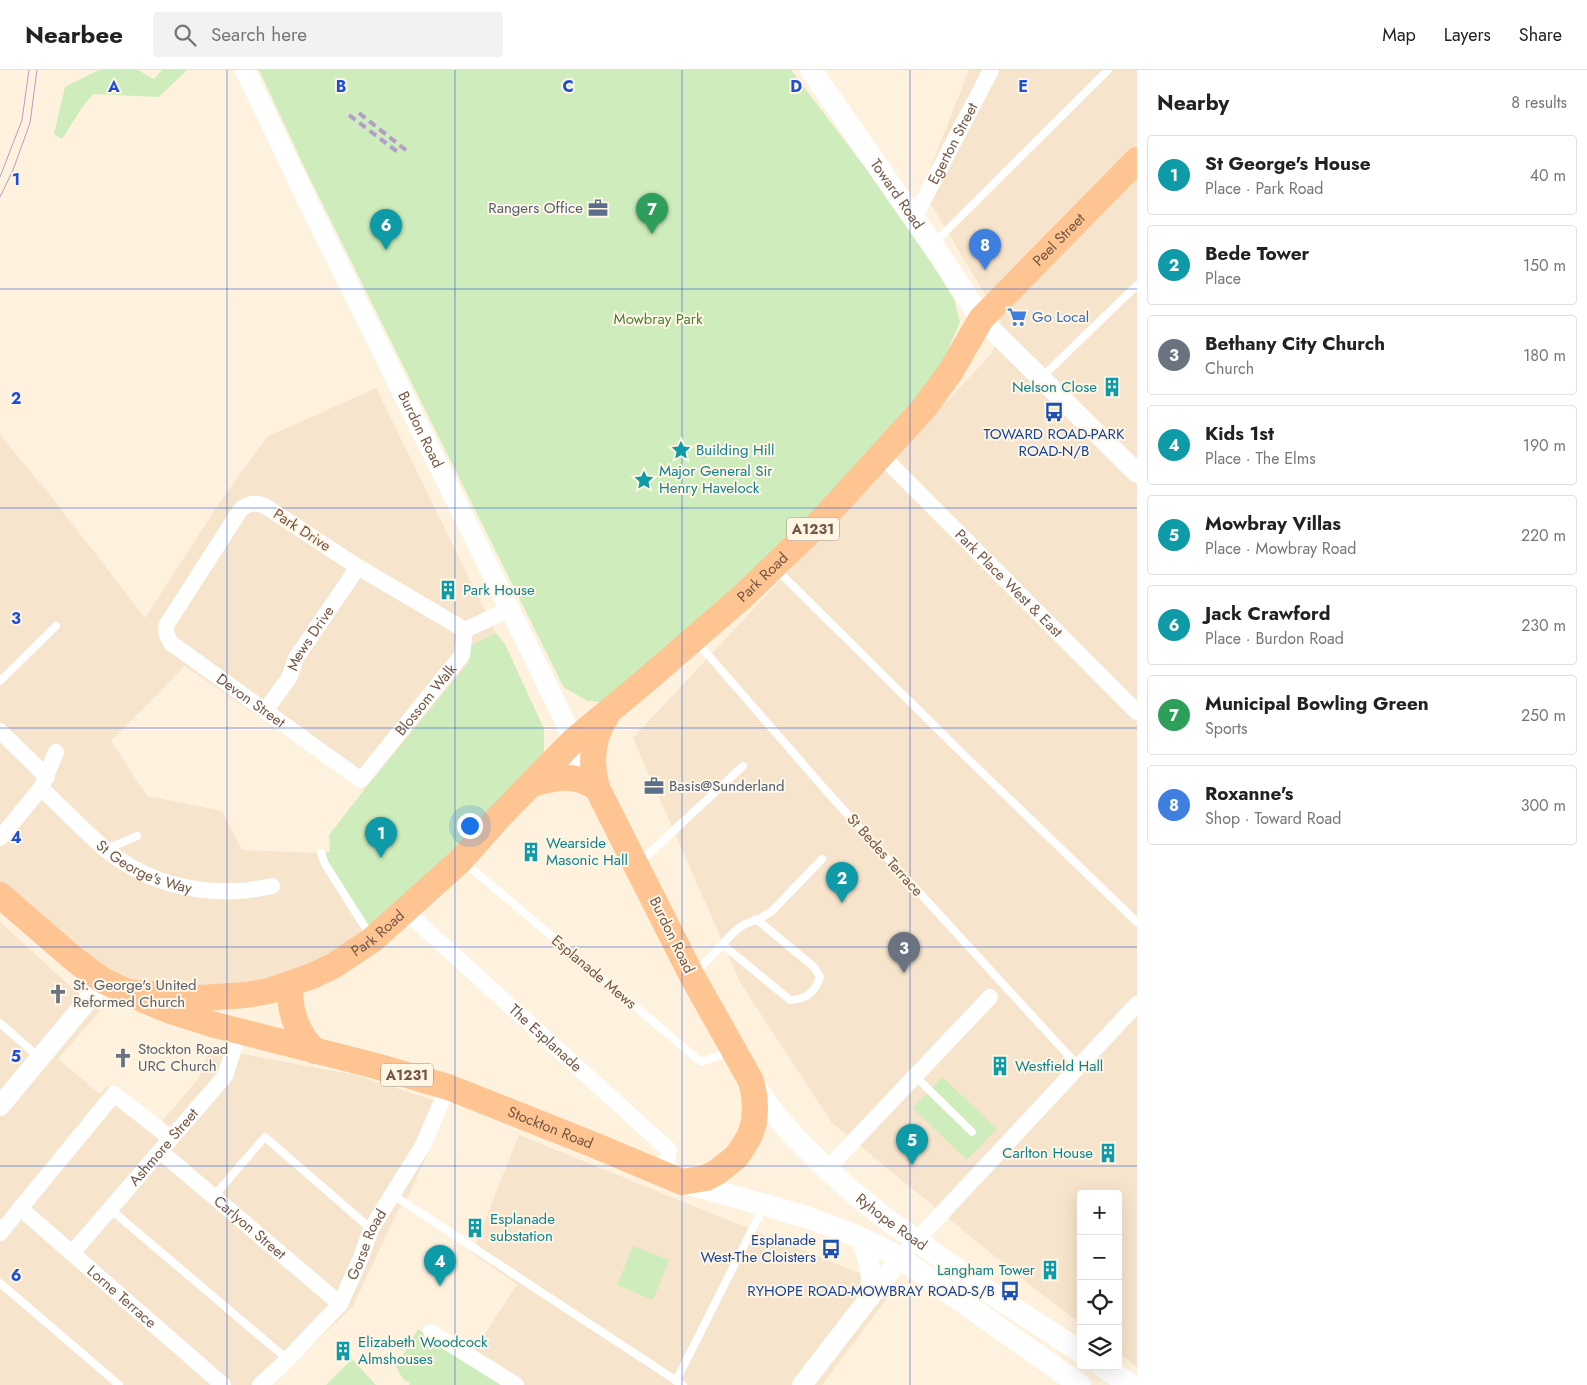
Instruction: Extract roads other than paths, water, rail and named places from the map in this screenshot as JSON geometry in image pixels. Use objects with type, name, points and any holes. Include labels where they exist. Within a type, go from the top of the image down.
[{"type":"highway","name":"Peel Street","points":[[981,320],[1137,160]]},
{"type":"highway","name":"Park Road","points":[[179,996],[201,998],[246,995],[290,984],[334,966],[372,940],[461,860],[499,817],[573,741],[695,639],[821,521],[924,408],[951,371],[981,320]]},
{"type":"highway","name":"A1231","points":[[586,783],[594,776],[593,752],[600,727],[612,709]]},
{"type":"highway","points":[[532,784],[545,780],[586,783]]},
{"type":"highway","name":"Burdon Road","points":[[586,783],[636,865],[692,976],[750,1081]]},
{"type":"highway","name":"Stockton Road","points":[[0,895],[76,960],[102,980],[125,992],[168,1010],[215,1025],[448,1087],[586,1141],[673,1179]]},
{"type":"highway","points":[[290,984],[290,1003],[295,1022],[308,1044],[315,1051]]},
{"type":"highway","name":"Stockton Road","points":[[125,992],[179,996]]},
{"type":"highway","name":"A1231","points":[[673,1179],[700,1179],[717,1172],[736,1157],[750,1135],[754,1122],[754,1094],[750,1081]]},
{"type":"main road","name":"Toward Road","points":[[811,70],[932,244],[981,320]]},
{"type":"main road","name":"Ryhope Road","points":[[750,1081],[794,1136],[827,1169],[864,1201],[993,1295],[1077,1349]]},
{"type":"main road","name":"Stockton Road","points":[[673,1179],[775,1209]]},
{"type":"main road","name":"Ryhope Road","points":[[775,1209],[834,1226],[900,1258],[1080,1385]]},
{"type":"main road","points":[[1108,1370],[1131,1385]]},
{"type":"street","name":"Burdon Road","points":[[245,70],[307,200],[555,701],[573,741],[586,783]]},
{"type":"street","name":"Egerton Street","points":[[914,218],[991,70]]},
{"type":"street","points":[[981,320],[1137,473]]},
{"type":"street","name":"Park Place West & East","points":[[881,455],[1137,712]]},
{"type":"street","name":"Park Drive","points":[[175,611],[242,510],[249,504],[260,504],[358,566],[465,630]]},
{"type":"street","name":"Mews Drive","points":[[265,710],[289,678],[296,658],[358,566]]},
{"type":"street","points":[[465,630],[510,609]]},
{"type":"street","name":"Devon Street","points":[[175,611],[167,624],[166,630],[166,635],[171,643],[361,780]]},
{"type":"street","name":"Blossom Walk","points":[[361,780],[462,655],[465,630]]},
{"type":"street","name":"Park Road","points":[[532,784],[546,765],[554,744],[557,730],[555,701]]},
{"type":"street","name":"St George's Way","points":[[0,731],[44,783],[106,849],[143,873],[172,885],[210,891],[239,891],[272,886]]},
{"type":"street","points":[[0,838],[44,783],[56,752]]},
{"type":"street","name":"The Esplanade","points":[[403,911],[412,917],[669,1150],[673,1179]]},
{"type":"street","points":[[0,1106],[88,1000],[102,980]]},
{"type":"street","points":[[827,1169],[990,997]]},
{"type":"street","points":[[802,1385],[900,1258],[1137,1004]]},
{"type":"street","name":"Ashmore Street","points":[[72,1253],[225,1076],[239,1032]]},
{"type":"street","name":"Gorse Road","points":[[260,1385],[340,1304],[360,1260],[371,1229],[424,1145],[448,1087]]},
{"type":"street","name":"Carlyon Street","points":[[20,1208],[114,1094],[214,1196],[340,1304]]},
{"type":"street","points":[[0,1232],[20,1208]]},
{"type":"street","name":"Lorne Terrace","points":[[20,1208],[223,1385]]},
{"type":"street","points":[[858,1236],[868,1256],[871,1296]]},
{"type":"street","points":[[431,1332],[516,1385]]},
{"type":"lane","points":[[932,244],[1108,70]]},
{"type":"lane","points":[[1041,378],[1137,284]]},
{"type":"lane","points":[[774,567],[970,762],[1137,922]]},
{"type":"lane","points":[[0,681],[56,626]]},
{"type":"lane","name":"St Bedes Terrace","points":[[695,639],[829,794],[1079,1067]]},
{"type":"lane","points":[[636,865],[743,766]]},
{"type":"lane","points":[[106,849],[137,836]]},
{"type":"lane","points":[[321,853],[325,864],[372,940]]},
{"type":"lane","name":"Esplanade Mews","points":[[461,860],[701,1062],[733,1050]]},
{"type":"lane","points":[[692,976],[736,930],[772,911],[822,860]]},
{"type":"lane","points":[[723,944],[790,1000],[801,999],[817,988],[820,977],[814,967],[756,919]]},
{"type":"lane","points":[[0,1022],[40,1058]]},
{"type":"lane","points":[[915,1076],[972,1132]]},
{"type":"lane","points":[[214,1196],[265,1137],[371,1229]]},
{"type":"lane","points":[[393,1195],[680,1383],[775,1209]]},
{"type":"lane","points":[[110,1209],[287,1359]]},
{"type":"lane","points":[[0,1283],[119,1385]]},
{"type":"tram line","points":[[0,177],[22,120],[29,70]]},
{"type":"tram line","points":[[0,197],[13,170],[30,123],[37,70]]},
{"type":"railway","points":[[359,113],[407,151]]},
{"type":"railway","points":[[349,115],[399,153]]},
{"type":"place","name":"Rangers Office","points":[[598,208]]},
{"type":"place","name":"Municipal Bowling Green","points":[[652,234]]},
{"type":"place","name":"Jack Crawford","points":[[386,250]]},
{"type":"place","name":"Roxanne's","points":[[985,270]]},
{"type":"place","name":"Go Local","points":[[1017,317]]},
{"type":"place","name":"Nelson Close","points":[[1112,387]]},
{"type":"place","name":"TOWARD ROAD-PARK ROAD-N/B","points":[[1054,412]]},
{"type":"place","name":"Building Hill","points":[[681,450]]},
{"type":"place","name":"Major General Sir Henry Havelock","points":[[644,480]]},
{"type":"place","name":"Park House","points":[[448,590]]},
{"type":"place","name":"Basis@Sunderland","points":[[654,786]]},
{"type":"place","name":"Wearside Masonic Hall","points":[[531,852]]},
{"type":"place","name":"St George's House","points":[[381,858]]},
{"type":"place","name":"Bede Tower","points":[[842,903]]},
{"type":"place","name":"Bethany City Church","points":[[904,973]]},
{"type":"place","name":"St. George's United Reformed Church","points":[[58,994]]},
{"type":"place","name":"Stockton Road URC Church","points":[[123,1058]]},
{"type":"place","name":"Westfield Hall","points":[[1000,1066]]},
{"type":"place","name":"Carlton House","points":[[1108,1153]]},
{"type":"place","name":"Mowbray Villas","points":[[912,1165]]},
{"type":"place","name":"Esplanade substation","points":[[475,1228]]},
{"type":"place","name":"Esplanade West-The Cloisters","points":[[831,1249]]},
{"type":"place","name":"Langham Tower","points":[[1050,1270]]},
{"type":"place","name":"Kids 1st","points":[[440,1286]]},
{"type":"place","name":"RYHOPE ROAD-MOWBRAY ROAD-S/B","points":[[1010,1291]]},
{"type":"place","name":"Elizabeth Woodcock Almshouses","points":[[343,1351]]},
{"type":"park label","name":"Mowbray Park","points":[[658,319]]}]
